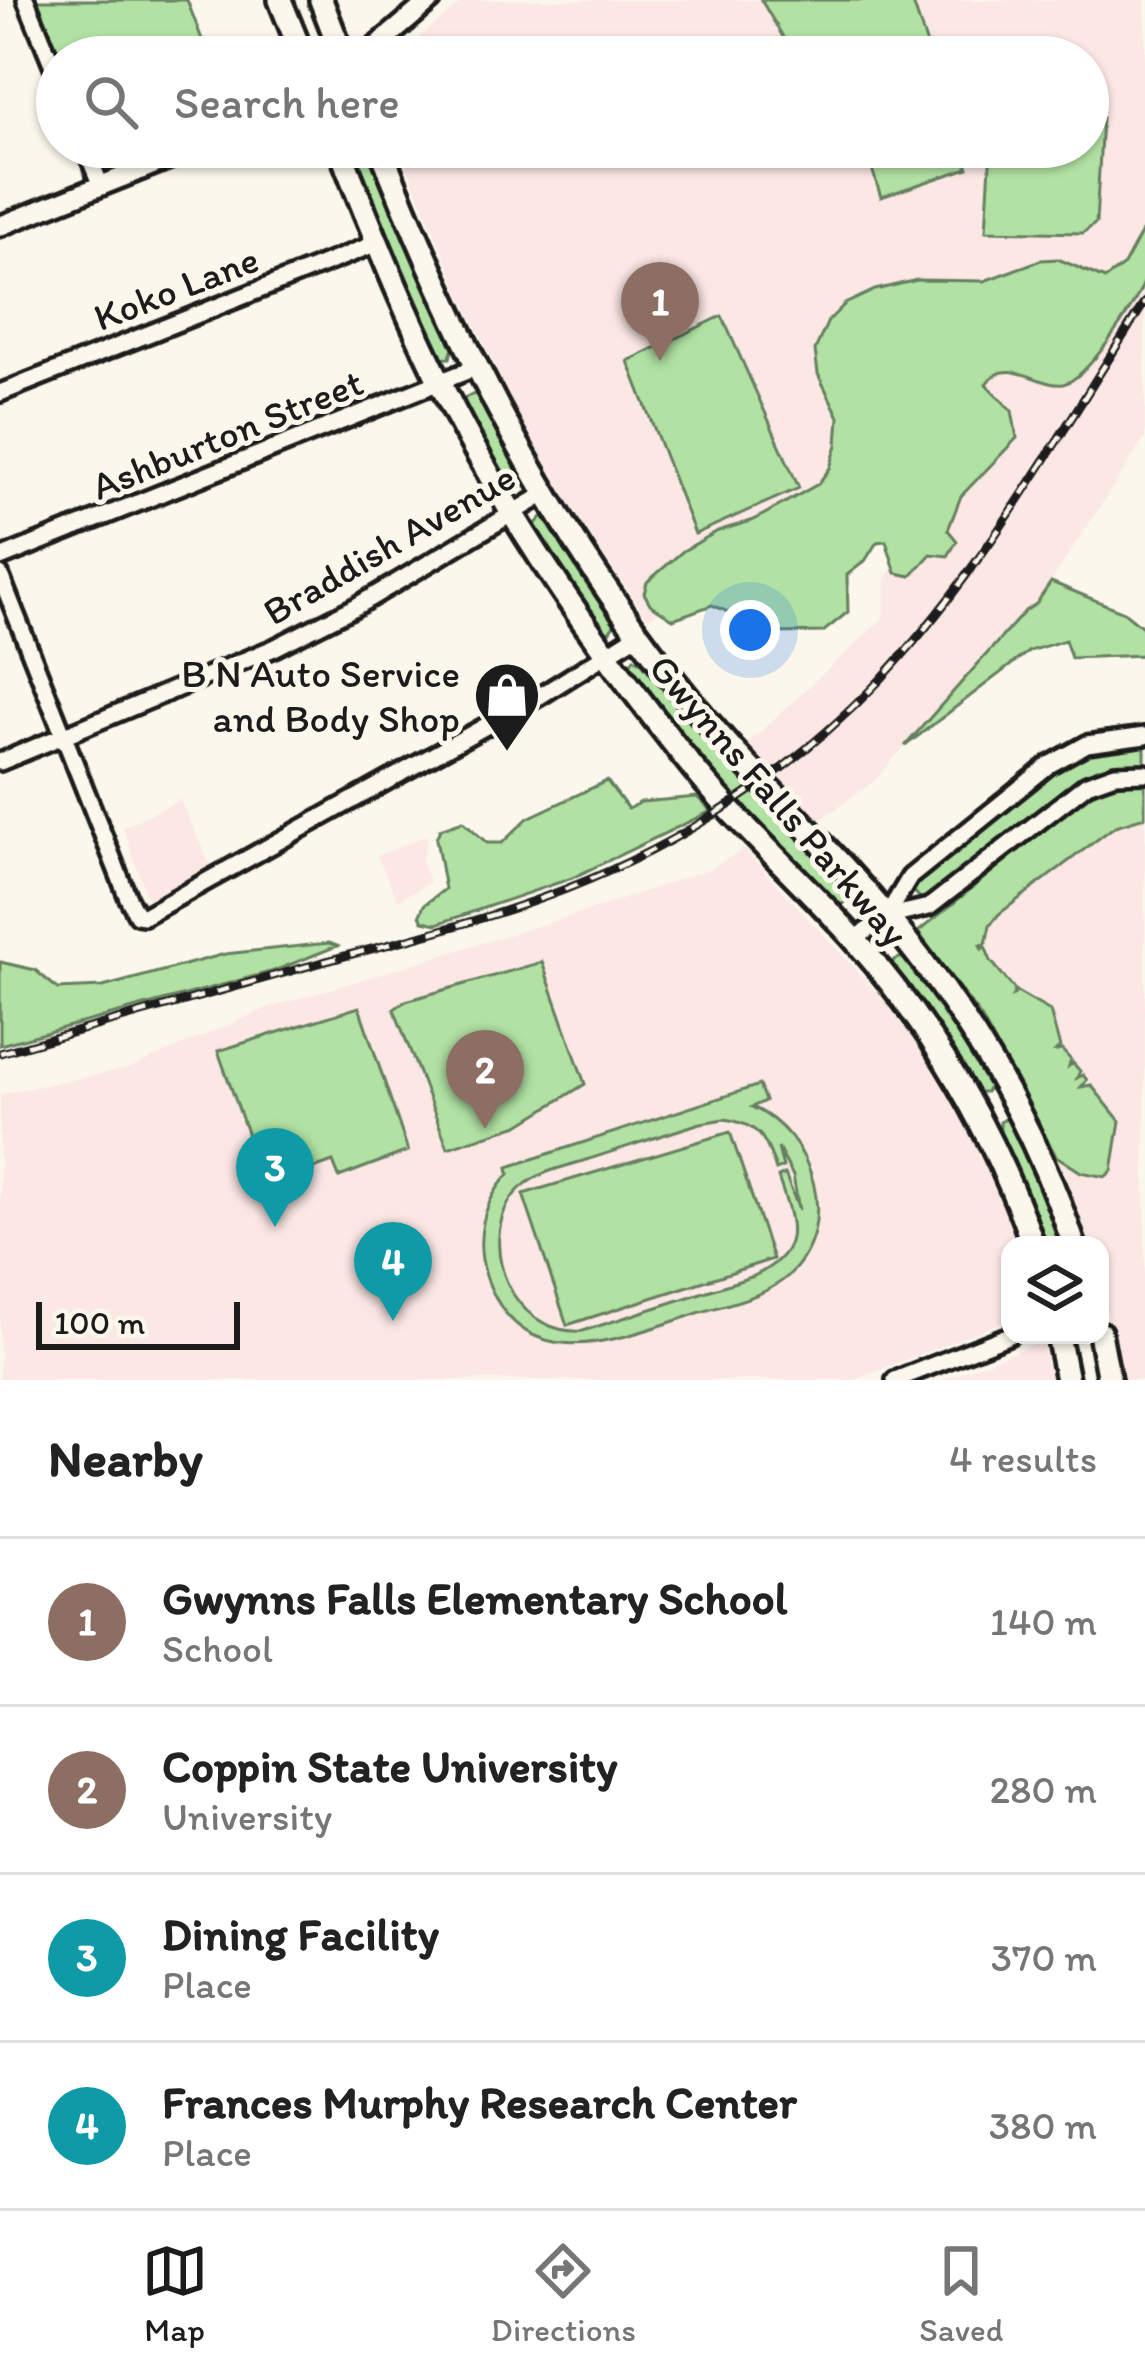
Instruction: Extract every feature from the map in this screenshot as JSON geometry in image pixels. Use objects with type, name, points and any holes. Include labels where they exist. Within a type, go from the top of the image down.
[{"type":"main road","points":[[280,0],[295,36]]},
{"type":"main road","points":[[321,0],[336,36]]},
{"type":"main road","name":"Gwynns Falls Parkway","points":[[347,168],[440,383],[513,514],[607,657],[700,777],[855,940],[904,999],[978,1119],[1030,1236]]},
{"type":"main road","name":"Gwynns Falls Parkway","points":[[389,168],[477,368],[545,494],[638,634],[731,750],[886,917],[963,1017],[1042,1157],[1071,1236]]},
{"type":"main road","points":[[1060,1344],[1067,1380]]},
{"type":"main road","points":[[1102,1344],[1109,1380]]},
{"type":"street","points":[[26,0],[41,36]]},
{"type":"street","points":[[389,36],[431,0]]},
{"type":"street","points":[[94,168],[101,186]]},
{"type":"street","points":[[0,226],[146,168]]},
{"type":"street","name":"Koko Lane","points":[[0,393],[376,243]]},
{"type":"street","name":"Ashburton Street","points":[[0,558],[477,368]]},
{"type":"street","name":"Braddish Avenue","points":[[0,762],[292,640],[545,494]]},
{"type":"street","points":[[0,575],[137,915],[162,909],[607,657],[638,634]]},
{"type":"street","points":[[855,940],[886,917],[910,877],[1049,765],[1088,744],[1145,736]]},
{"type":"street","points":[[886,917],[929,907],[1087,784],[1115,774],[1145,773]]},
{"type":"street","points":[[895,1380],[1001,1339]]},
{"type":"shaded area","points":[[465,0],[1145,0],[1145,438],[1036,604],[874,781],[820,820],[748,743],[883,619],[886,578],[897,563],[886,554],[915,514],[885,491],[648,618],[602,554],[525,429],[408,168],[1109,168],[1109,36],[421,36]]},
{"type":"shaded area","points":[[1145,783],[1145,1380],[1122,1380],[1109,1322],[1109,1236],[1086,1236],[1056,1156],[1007,1061],[968,998],[918,932],[1081,799],[1110,786]]},
{"type":"shaded area","points":[[180,800],[213,871],[149,903],[123,827]]},
{"type":"shaded area","points":[[428,835],[421,862],[430,882],[398,900],[377,856]]},
{"type":"shaded area","points":[[744,849],[883,999],[921,1051],[982,1150],[1015,1236],[1001,1236],[1001,1323],[854,1380],[0,1380],[0,1094],[130,1068],[265,1009],[712,868]]},
{"type":"shaded area","points":[[1043,1344],[1051,1380],[942,1380]]},
{"type":"green space","points":[[38,0],[187,0],[201,36],[52,36]]},
{"type":"green space","points":[[761,0],[912,0],[924,36],[782,36]]},
{"type":"green space","points":[[355,168],[380,168],[454,343],[450,358],[436,359]]},
{"type":"green space","points":[[872,168],[968,168],[881,197]]},
{"type":"green space","points":[[990,168],[1099,168],[1096,223],[1083,233],[986,231]]},
{"type":"green space","points":[[1145,226],[1144,282],[1121,323],[1084,370],[1063,384],[1004,372],[986,384],[1012,411],[1017,438],[961,496],[948,530],[957,541],[948,556],[931,554],[911,576],[896,573],[886,541],[877,542],[865,561],[847,575],[848,612],[823,632],[776,633],[712,605],[673,619],[650,604],[644,593],[647,582],[683,551],[718,531],[754,520],[818,484],[830,468],[839,417],[818,374],[815,350],[828,321],[845,304],[875,290],[917,280],[984,281],[1041,260],[1058,259],[1105,279],[1124,265]]},
{"type":"green space","points":[[722,316],[799,488],[695,534],[628,361]]},
{"type":"green space","points":[[475,394],[523,473],[519,487],[506,486],[461,406]]},
{"type":"green space","points":[[542,517],[549,518],[617,621],[609,632],[603,633],[532,528]]},
{"type":"green space","points":[[1051,582],[1124,612],[1145,629],[1145,655],[1071,658],[1065,640],[1029,651],[905,746],[1036,604]]},
{"type":"green space","points":[[634,658],[686,719],[847,886],[851,897],[838,908],[717,784],[627,669]]},
{"type":"green space","points":[[1145,743],[1145,764],[1103,769],[1072,783],[927,899],[911,888],[913,879],[1035,781],[1087,752]]},
{"type":"green space","points":[[607,781],[628,809],[641,802],[697,797],[711,811],[572,878],[437,924],[423,921],[424,905],[445,889],[436,839],[440,829],[463,821],[487,843],[502,843],[528,818]]},
{"type":"green space","points":[[1145,783],[1145,817],[1115,826],[999,914],[990,925],[986,944],[980,945],[1015,990],[1013,995],[1017,992],[1050,1011],[1060,1047],[1056,1051],[1062,1050],[1071,1060],[1069,1066],[1073,1063],[1080,1071],[1077,1078],[1083,1075],[1087,1080],[1081,1087],[1091,1085],[1120,1121],[1112,1171],[1105,1177],[1081,1172],[1056,1156],[982,1019],[918,932],[1081,799],[1110,786]]},
{"type":"green space","points":[[337,946],[274,971],[0,1045],[0,962],[35,970],[58,989],[103,987],[225,954]]},
{"type":"green space","points":[[906,956],[927,977],[992,1084],[986,1092],[974,1092],[891,967],[894,960]]},
{"type":"green space","points":[[542,962],[585,1084],[519,1125],[448,1148],[394,1009],[406,1001]]},
{"type":"green space","points":[[359,1007],[408,1151],[339,1177],[333,1162],[266,1186],[218,1051]]},
{"type":"green space","points":[[759,1085],[765,1101],[752,1107],[791,1138],[814,1183],[814,1233],[788,1276],[756,1295],[604,1341],[547,1341],[523,1329],[502,1309],[482,1262],[483,1221],[509,1174],[508,1167]],"holes":[[[724,1119],[759,1134],[776,1170],[783,1167],[778,1148],[793,1176],[799,1210],[785,1174],[778,1177],[792,1234],[782,1256],[771,1266],[754,1276],[583,1331],[552,1327],[519,1303],[506,1279],[499,1247],[503,1216],[519,1189],[552,1170]]]},
{"type":"green space","points":[[1013,1119],[1063,1236],[1044,1236],[1000,1132],[1000,1122]]},
{"type":"green space","points":[[730,1132],[773,1259],[567,1325],[523,1194]]},
{"type":"railway","points":[[0,1053],[536,900],[652,850],[734,802],[847,713],[918,637],[1021,497],[1145,302]]},
{"type":"place","name":"Gwynns Falls Elementary School","points":[[660,361]]},
{"type":"place","name":"B N Auto Service and Body Shop","points":[[507,754]]},
{"type":"place","name":"Coppin State University","points":[[485,1129]]},
{"type":"place","name":"Dining Facility","points":[[275,1227]]},
{"type":"place","name":"Frances Murphy Research Center","points":[[393,1321]]}]
